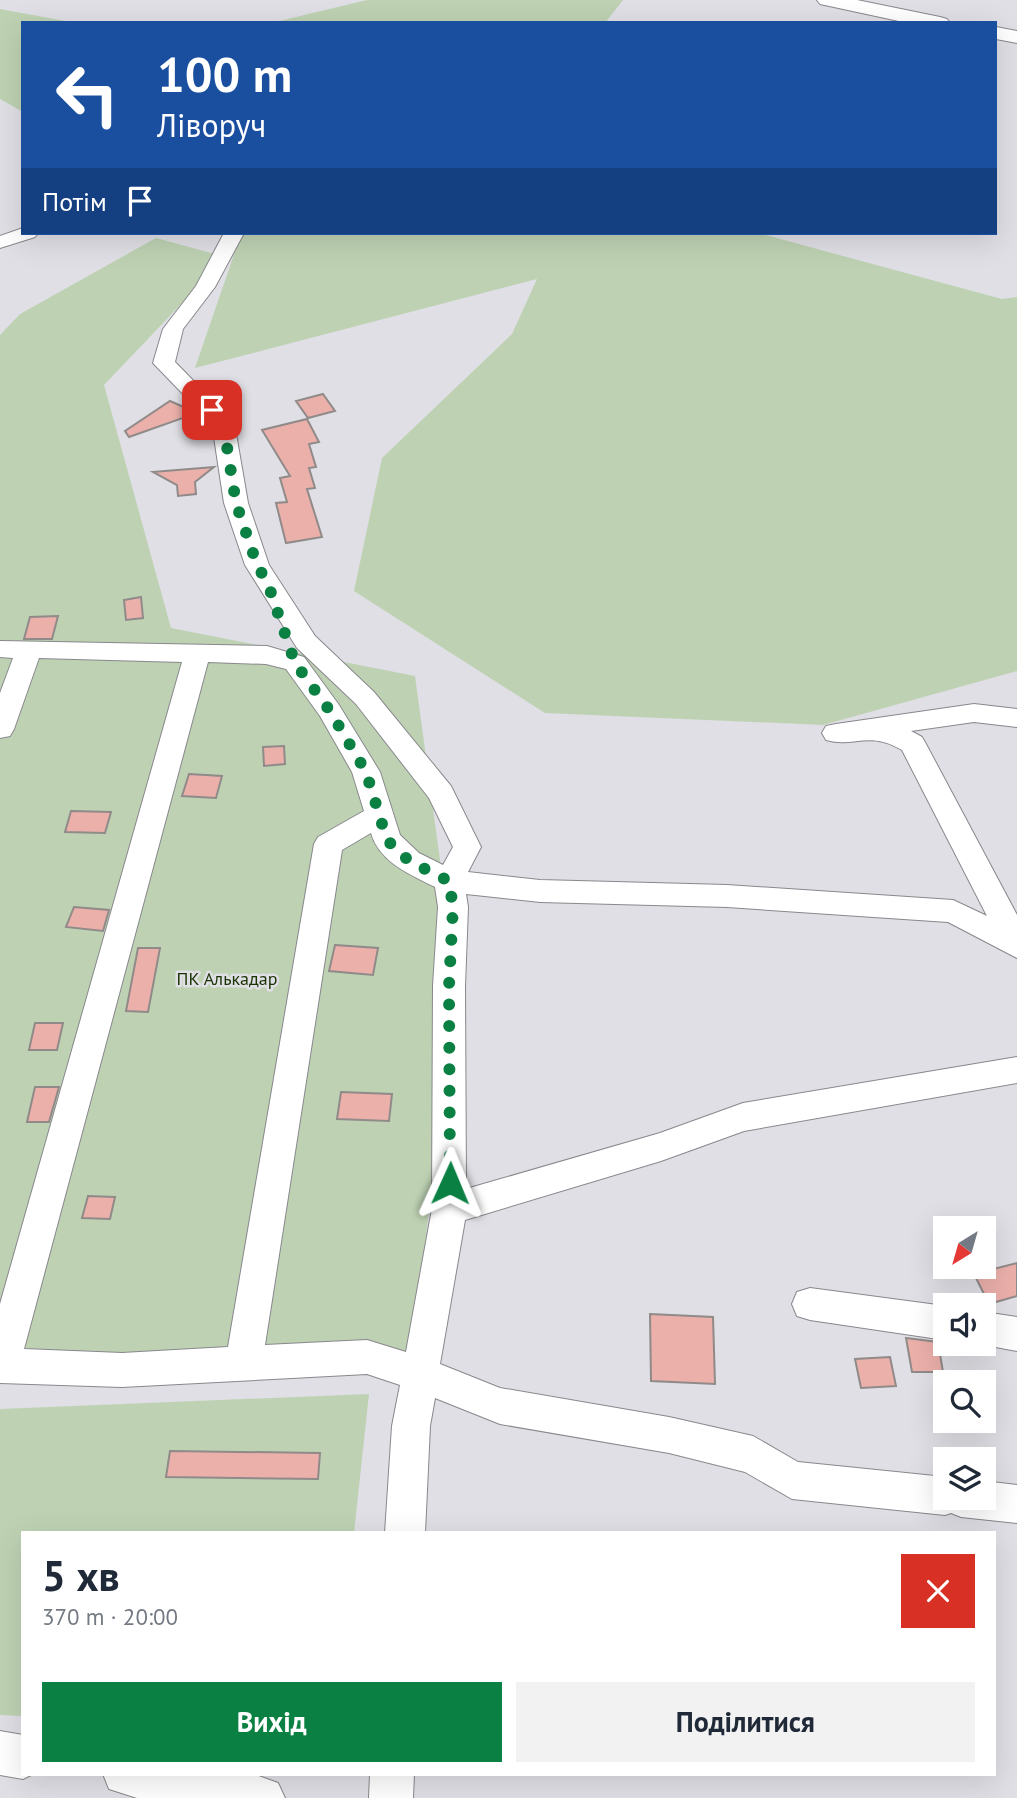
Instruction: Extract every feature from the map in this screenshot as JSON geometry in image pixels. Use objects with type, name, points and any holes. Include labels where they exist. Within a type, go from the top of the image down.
[{"type":"main road","points":[[827,0],[930,21]]},
{"type":"main road","points":[[997,33],[1017,37]]},
{"type":"street","points":[[0,242],[22,235]]},
{"type":"street","points":[[233,235],[204,288],[177,319],[166,344],[164,363],[223,422],[236,503],[257,565],[268,584],[306,642],[365,698],[441,793],[467,847],[449,881],[453,907],[449,986],[449,1209],[418,1373],[411,1426],[405,1531]]},
{"type":"street","points":[[268,584],[295,663],[330,711],[366,772],[387,840],[409,861],[449,881],[540,891],[727,896],[953,911],[1017,945]]},
{"type":"street","points":[[0,649],[267,655],[295,663]]},
{"type":"street","points":[[0,729],[29,651]]},
{"type":"street","points":[[197,655],[0,1366],[122,1370],[367,1357],[418,1373],[500,1406],[668,1435],[753,1455],[792,1480],[933,1495]]},
{"type":"street","points":[[836,733],[974,713],[1017,718]]},
{"type":"street","points":[[865,729],[895,734],[912,744],[1017,945]]},
{"type":"street","points":[[244,1364],[328,844],[380,814]]},
{"type":"street","points":[[449,1209],[661,1147],[743,1117],[1017,1070]]},
{"type":"street","points":[[810,1304],[933,1321]]},
{"type":"street","points":[[996,1331],[1017,1334]]},
{"type":"street","points":[[996,1502],[1017,1504]]},
{"type":"street","points":[[0,1754],[21,1757]]},
{"type":"street","points":[[136,1776],[263,1798]]},
{"type":"street","points":[[391,1798],[392,1776]]},
{"type":"green space","points":[[367,0],[623,0],[607,21],[279,21]]},
{"type":"green space","points":[[0,9],[65,21],[21,21],[21,111],[0,99]]},
{"type":"green space","points":[[238,235],[765,235],[1002,299],[1017,297],[1017,671],[823,725],[545,713],[354,591],[382,458],[512,334],[537,279],[195,368]]},
{"type":"green space","name":"ПК Алькадар","points":[[156,238],[226,257],[104,385],[171,628],[415,676],[456,978],[410,1375],[0,1348],[0,335],[20,314]]},
{"type":"green space","points":[[369,1394],[354,1531],[21,1531],[21,1716],[0,1715],[0,1409]]},
{"type":"building","points":[[323,394],[335,411],[308,418],[296,401]]},
{"type":"building","points":[[170,401],[197,413],[129,437],[125,431]]},
{"type":"building","points":[[307,419],[319,442],[309,444],[316,467],[309,468],[315,488],[307,489],[322,537],[286,543],[276,503],[287,502],[280,478],[290,476],[262,430]]},
{"type":"building","points":[[214,467],[195,482],[196,494],[178,496],[177,485],[153,472]]},
{"type":"building","points":[[141,597],[143,618],[126,620],[124,600]]},
{"type":"building","points":[[58,616],[52,639],[24,639],[30,617]]},
{"type":"building","points":[[284,746],[285,764],[264,766],[263,747]]},
{"type":"building","points":[[189,774],[222,776],[216,798],[182,796]]},
{"type":"building","points":[[71,811],[111,812],[105,833],[65,832]]},
{"type":"building","points":[[74,907],[109,910],[103,931],[66,927]]},
{"type":"building","points":[[335,945],[378,948],[373,975],[329,971]]},
{"type":"building","points":[[138,948],[160,948],[148,1012],[126,1011]]},
{"type":"building","points":[[35,1023],[63,1023],[57,1050],[29,1050]]},
{"type":"building","points":[[35,1087],[59,1087],[49,1122],[27,1122]]},
{"type":"building","points":[[341,1092],[392,1094],[389,1121],[337,1119]]},
{"type":"building","points":[[88,1196],[115,1197],[110,1219],[82,1218]]},
{"type":"building","points":[[1017,1263],[1017,1296],[996,1302],[996,1293],[984,1293],[976,1279],[996,1279],[996,1268]]},
{"type":"building","points":[[650,1314],[713,1317],[715,1384],[651,1381]]},
{"type":"building","points":[[906,1338],[933,1341],[933,1356],[940,1356],[943,1370],[912,1372]]},
{"type":"building","points":[[890,1357],[896,1386],[861,1388],[855,1359]]},
{"type":"building","points":[[170,1451],[320,1453],[318,1479],[166,1477]]},
{"type":"route","points":[[212,410],[223,422],[236,503],[295,663],[330,711],[366,772],[387,840],[409,861],[449,881],[453,907],[449,986],[450,1183]]}]
